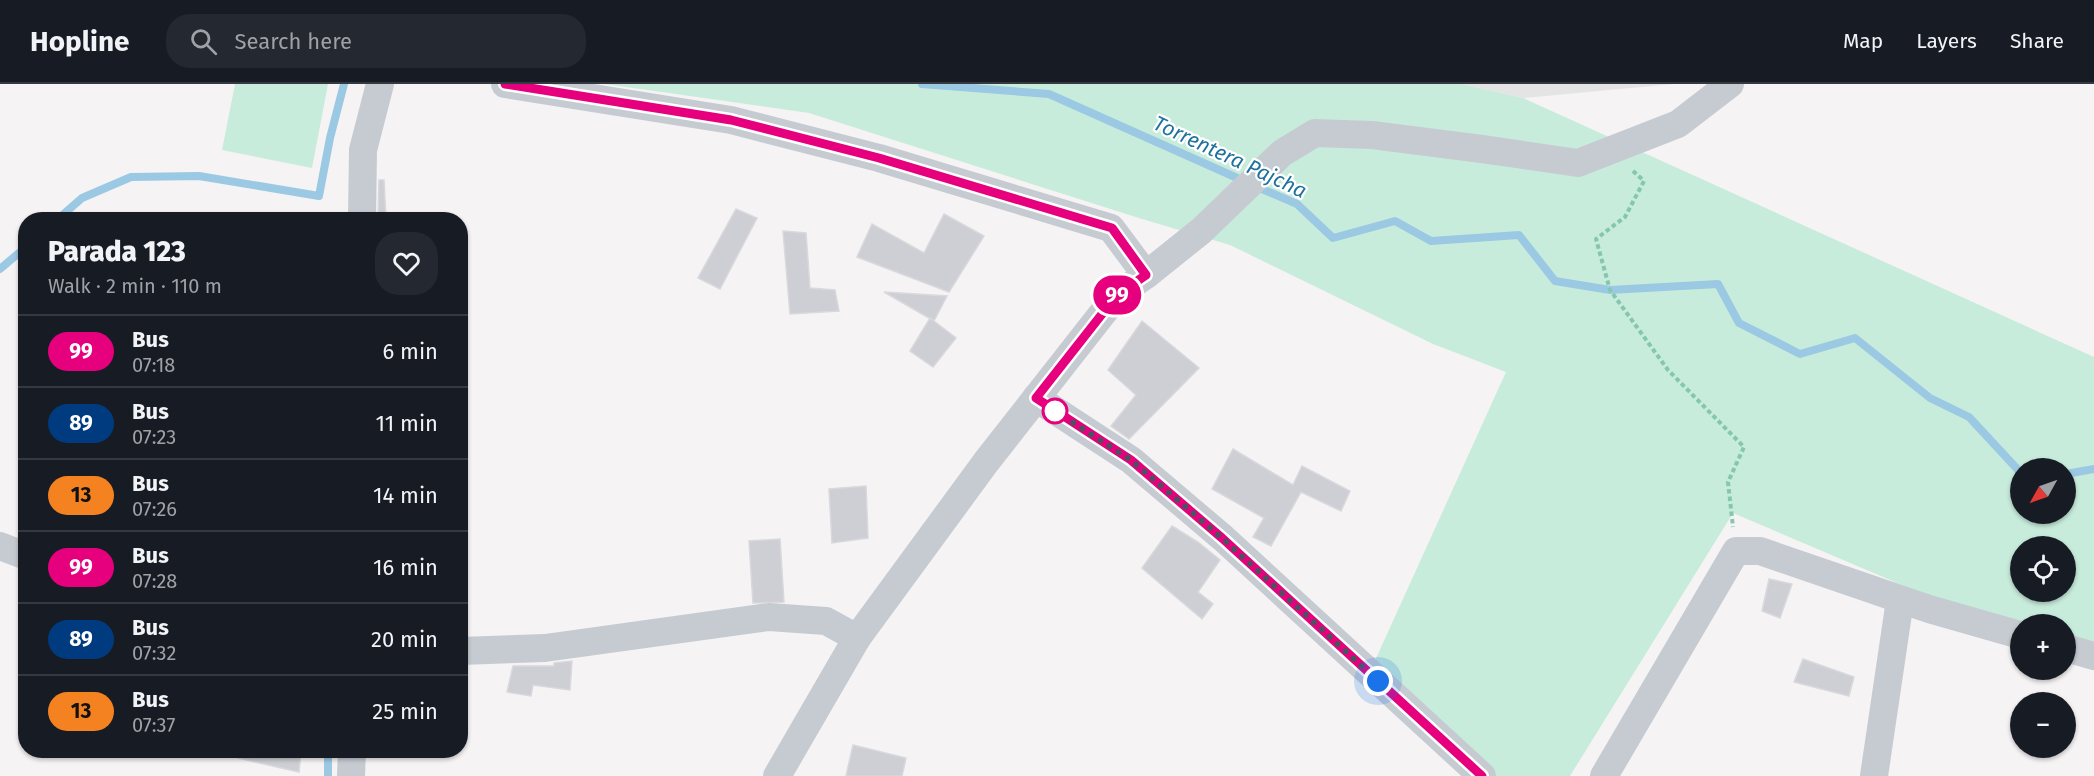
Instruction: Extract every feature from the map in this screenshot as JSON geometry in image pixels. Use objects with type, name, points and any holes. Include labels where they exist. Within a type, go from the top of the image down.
[{"type":"street","points":[[362,212],[363,150],[380,84]]},
{"type":"street","points":[[505,84],[731,120],[912,168],[1112,228],[1146,275]]},
{"type":"street","points":[[777,776],[857,638],[1036,398],[1117,295],[1201,231],[1282,153],[1315,133],[1383,137],[1578,163],[1678,124],[1730,84]]},
{"type":"street","points":[[1036,398],[1131,460],[1222,538],[1482,776]]},
{"type":"street","points":[[0,546],[18,553]]},
{"type":"street","points":[[1604,776],[1736,551],[1760,551],[1900,600],[2010,632]]},
{"type":"street","points":[[1874,776],[1900,600]]},
{"type":"street","points":[[468,651],[545,648],[769,617],[826,621],[857,638]]},
{"type":"street","points":[[2076,651],[2094,656]]},
{"type":"street","points":[[351,776],[352,758]]},
{"type":"path","points":[[1610,151],[1644,181],[1625,217],[1596,239],[1610,290],[1668,370],[1744,447],[1728,482],[1736,551]]},
{"type":"shaded area","points":[[1462,84],[1674,84],[1523,98]]},
{"type":"green space","points":[[235,84],[328,84],[312,168],[222,150]]},
{"type":"green space","points":[[605,84],[1462,84],[1523,98],[2094,357],[2094,647],[2076,642],[2076,614],[2010,614],[2010,622],[1970,614],[1733,513],[1570,776],[1496,776],[1373,665],[1506,372],[1433,344],[1230,245],[809,113]]},
{"type":"building","points":[[379,180],[384,180],[386,212],[378,212]]},
{"type":"building","points":[[736,209],[757,218],[720,289],[698,278]]},
{"type":"building","points":[[944,214],[984,236],[949,292],[857,257],[872,224],[924,253]]},
{"type":"building","points":[[783,231],[806,233],[810,288],[835,290],[839,311],[790,314]]},
{"type":"building","points":[[884,292],[947,296],[934,321]]},
{"type":"building","points":[[930,318],[956,338],[933,367],[910,351]]},
{"type":"building","points":[[1142,321],[1199,368],[1129,439],[1111,426],[1136,395],[1108,370]]},
{"type":"building","points":[[1233,449],[1293,485],[1302,466],[1350,491],[1341,511],[1301,492],[1271,546],[1253,537],[1264,518],[1212,489]]},
{"type":"building","points":[[866,486],[868,538],[832,543],[829,489]]},
{"type":"building","points":[[1172,526],[1198,542],[1220,560],[1198,592],[1213,604],[1202,619],[1142,568]]},
{"type":"building","points":[[780,539],[784,602],[753,603],[749,541]]},
{"type":"building","points":[[1769,579],[1792,584],[1780,618],[1762,611]]},
{"type":"building","points":[[1803,659],[1854,677],[1849,696],[1794,682]]},
{"type":"building","points":[[572,661],[570,690],[533,685],[531,696],[507,692],[513,666],[554,666],[554,663]]},
{"type":"building","points":[[853,745],[906,758],[902,776],[846,776]]},
{"type":"building","points":[[238,758],[300,758],[299,772]]},
{"type":"waterway","points":[[66,212],[82,198],[131,177],[199,176],[319,196],[330,138],[344,84]]},
{"type":"waterway","name":"Torrentera Pajcha","points":[[922,84],[1049,94],[1244,181]]},
{"type":"waterway","name":"Torrentera Pajcha","points":[[1255,186],[1297,204],[1333,238],[1395,221],[1431,241],[1519,235],[1555,281],[1610,290],[1718,284],[1739,323],[1800,354],[1855,338],[1930,398],[1969,417],[2010,461]]},
{"type":"waterway","points":[[0,269],[18,254]]},
{"type":"waterway","name":"Torrentera Pajcha","points":[[2076,472],[2094,469]]},
{"type":"waterway","points":[[328,758],[328,776]]},
{"type":"bus line","name":"99","points":[[505,84],[731,120],[879,158],[1112,228],[1146,275],[1117,295],[1036,398],[1131,460],[1222,538],[1482,776]]},
{"type":"route","points":[[1055,411],[1131,460],[1222,538],[1378,681]]}]
